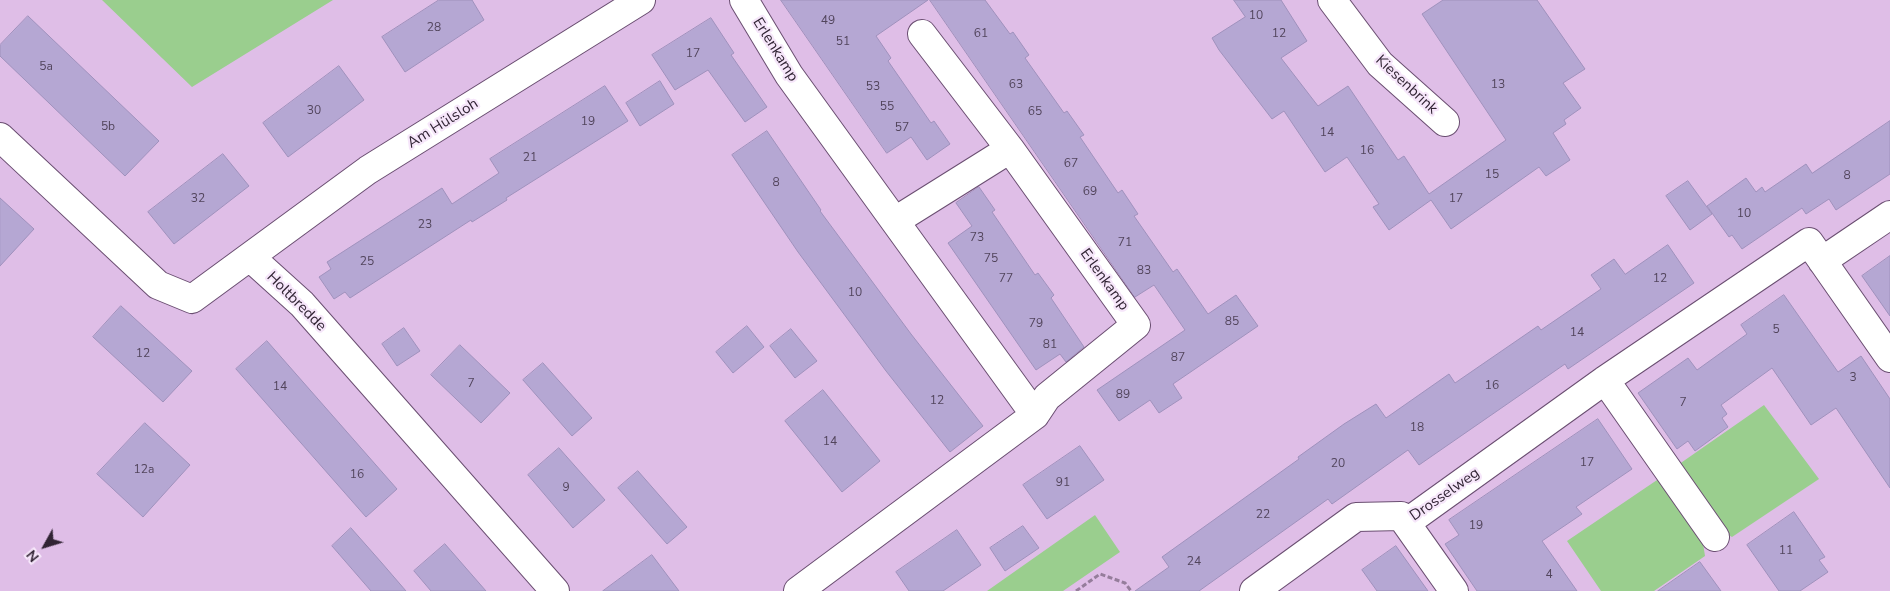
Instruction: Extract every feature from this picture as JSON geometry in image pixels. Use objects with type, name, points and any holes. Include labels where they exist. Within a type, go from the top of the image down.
[{"type":"street","name":"Am Hülsloh","points":[[250,257],[368,170],[641,0]]},
{"type":"street","name":"Erlenkamp","points":[[744,0],[789,75],[1036,415]]},
{"type":"street","name":"Kiesenbrink","points":[[1332,0],[1380,64],[1444,122]]},
{"type":"street","name":"Erlenkamp","points":[[798,591],[1036,415],[1047,397],[1136,324],[1010,149],[922,34]]},
{"type":"street","points":[[0,138],[158,285],[192,299],[250,257]]},
{"type":"street","points":[[895,221],[1010,149]]},
{"type":"street","points":[[1822,262],[1890,215]]},
{"type":"street","name":"Drosselweg","points":[[1254,591],[1356,517],[1401,516],[1406,523],[1605,380],[1809,242],[1890,358]]},
{"type":"street","name":"Holtbredde","points":[[250,257],[302,304],[555,591]]},
{"type":"street","points":[[1605,380],[1715,537]]},
{"type":"street","points":[[1406,523],[1454,591]]},
{"type":"path","points":[[1076,591],[1100,574],[1125,583],[1131,591]]},
{"type":"green space","points":[[102,0],[333,0],[192,87]]},
{"type":"green space","points":[[1764,405],[1819,479],[1732,537],[1716,527],[1675,467]]},
{"type":"green space","points":[[1660,478],[1702,537],[1705,556],[1654,591],[1601,591],[1567,541]]},
{"type":"green space","points":[[1095,515],[1120,552],[1063,591],[987,591]]},
{"type":"building","points":[[439,0],[472,0],[484,20],[405,72],[382,37]]},
{"type":"building","points":[[781,0],[928,0],[876,36],[891,58],[888,61],[931,123],[934,121],[950,144],[927,160],[911,137],[887,153]]},
{"type":"building","points":[[930,0],[985,0],[1010,34],[1013,32],[1029,55],[1025,58],[1064,113],[1067,111],[1084,135],[1080,137],[1118,193],[1122,190],[1138,214],[1134,216],[1173,272],[1177,269],[1208,314],[1236,295],[1258,326],[1173,384],[1182,398],[1159,413],[1150,400],[1119,421],[1097,390],[1185,330],[1154,285],[1135,297]]},
{"type":"building","points":[[1234,0],[1281,0],[1307,41],[1281,58],[1318,106],[1348,86],[1398,160],[1404,156],[1429,194],[1506,140],[1422,14],[1443,0],[1537,0],[1585,69],[1563,83],[1581,108],[1564,120],[1566,124],[1553,133],[1570,160],[1546,176],[1539,167],[1451,229],[1431,200],[1389,230],[1373,207],[1379,204],[1347,157],[1325,172],[1284,111],[1272,119],[1219,50],[1212,38],[1245,17]]},
{"type":"building","points":[[28,16],[159,141],[125,176],[0,56],[0,45]]},
{"type":"building","points":[[711,18],[734,53],[731,55],[767,107],[745,122],[708,70],[675,90],[652,55]]},
{"type":"building","points":[[339,66],[364,100],[288,157],[263,123]]},
{"type":"building","points":[[660,81],[674,104],[640,126],[626,103]]},
{"type":"building","points":[[605,86],[628,121],[506,198],[507,200],[472,222],[471,220],[350,298],[345,292],[334,299],[319,277],[331,269],[327,262],[442,188],[452,204],[499,173],[490,159]]},
{"type":"building","points":[[1890,121],[1890,174],[1836,210],[1829,199],[1806,214],[1802,208],[1742,249],[1732,235],[1729,237],[1707,206],[1746,178],[1756,192],[1762,187],[1765,192],[1806,164],[1812,173]]},
{"type":"building","points":[[767,131],[820,211],[911,334],[983,426],[950,452],[886,371],[798,252],[732,155]]},
{"type":"building","points":[[223,154],[249,186],[174,244],[148,212]]},
{"type":"building","points":[[1688,181],[1712,214],[1690,230],[1666,196]]},
{"type":"building","points":[[979,187],[995,210],[992,212],[1035,275],[1038,273],[1054,295],[1051,298],[1084,347],[1066,362],[1060,354],[1036,370],[948,243],[972,226],[956,203]]},
{"type":"building","points":[[0,198],[34,229],[0,266]]},
{"type":"building","points":[[1668,245],[1694,283],[1568,369],[1565,364],[1419,465],[1408,450],[1332,504],[1328,499],[1199,591],[1135,591],[1169,567],[1162,557],[1299,459],[1298,457],[1344,424],[1376,404],[1386,418],[1449,374],[1455,383],[1538,326],[1541,330],[1601,289],[1591,275],[1614,259],[1625,274]]},
{"type":"building","points":[[1890,256],[1890,316],[1862,276]]},
{"type":"building","points":[[1784,295],[1838,372],[1861,356],[1890,399],[1890,488],[1836,408],[1811,425],[1772,368],[1721,405],[1727,414],[1722,418],[1728,427],[1695,451],[1688,441],[1677,449],[1638,393],[1688,358],[1697,370],[1747,334],[1741,325]]},
{"type":"building","points":[[121,306],[192,371],[163,402],[93,337]]},
{"type":"building","points":[[747,326],[764,347],[733,373],[716,352]]},
{"type":"building","points":[[404,328],[420,351],[397,366],[382,344]]},
{"type":"building","points":[[791,329],[817,361],[795,378],[770,346]]},
{"type":"building","points":[[267,341],[397,489],[366,517],[236,369]]},
{"type":"building","points":[[460,345],[510,393],[481,423],[431,375]]},
{"type":"building","points":[[543,363],[592,418],[572,436],[523,380]]},
{"type":"building","points":[[823,390],[880,461],[842,492],[785,421]]},
{"type":"building","points":[[1598,419],[1632,469],[1576,507],[1582,514],[1542,541],[1577,591],[1477,591],[1445,544],[1459,535],[1449,520]]},
{"type":"building","points":[[145,423],[190,465],[143,517],[97,474]]},
{"type":"building","points":[[1080,446],[1104,480],[1047,519],[1023,485]]},
{"type":"building","points":[[559,448],[605,500],[573,528],[528,475]]},
{"type":"building","points":[[638,471],[687,527],[667,544],[618,488]]},
{"type":"building","points":[[1794,512],[1825,557],[1819,560],[1828,572],[1800,591],[1779,591],[1747,545]]},
{"type":"building","points":[[1023,526],[1039,548],[1005,571],[990,548]]},
{"type":"building","points":[[351,528],[406,591],[371,591],[332,546]]},
{"type":"building","points":[[957,530],[981,565],[943,591],[909,591],[896,572]]},
{"type":"building","points":[[445,544],[486,591],[431,591],[414,571]]},
{"type":"building","points":[[1396,546],[1428,591],[1377,591],[1362,570]]},
{"type":"building","points":[[652,555],[679,591],[603,591]]},
{"type":"building","points":[[1700,562],[1721,591],[1658,591]]}]
